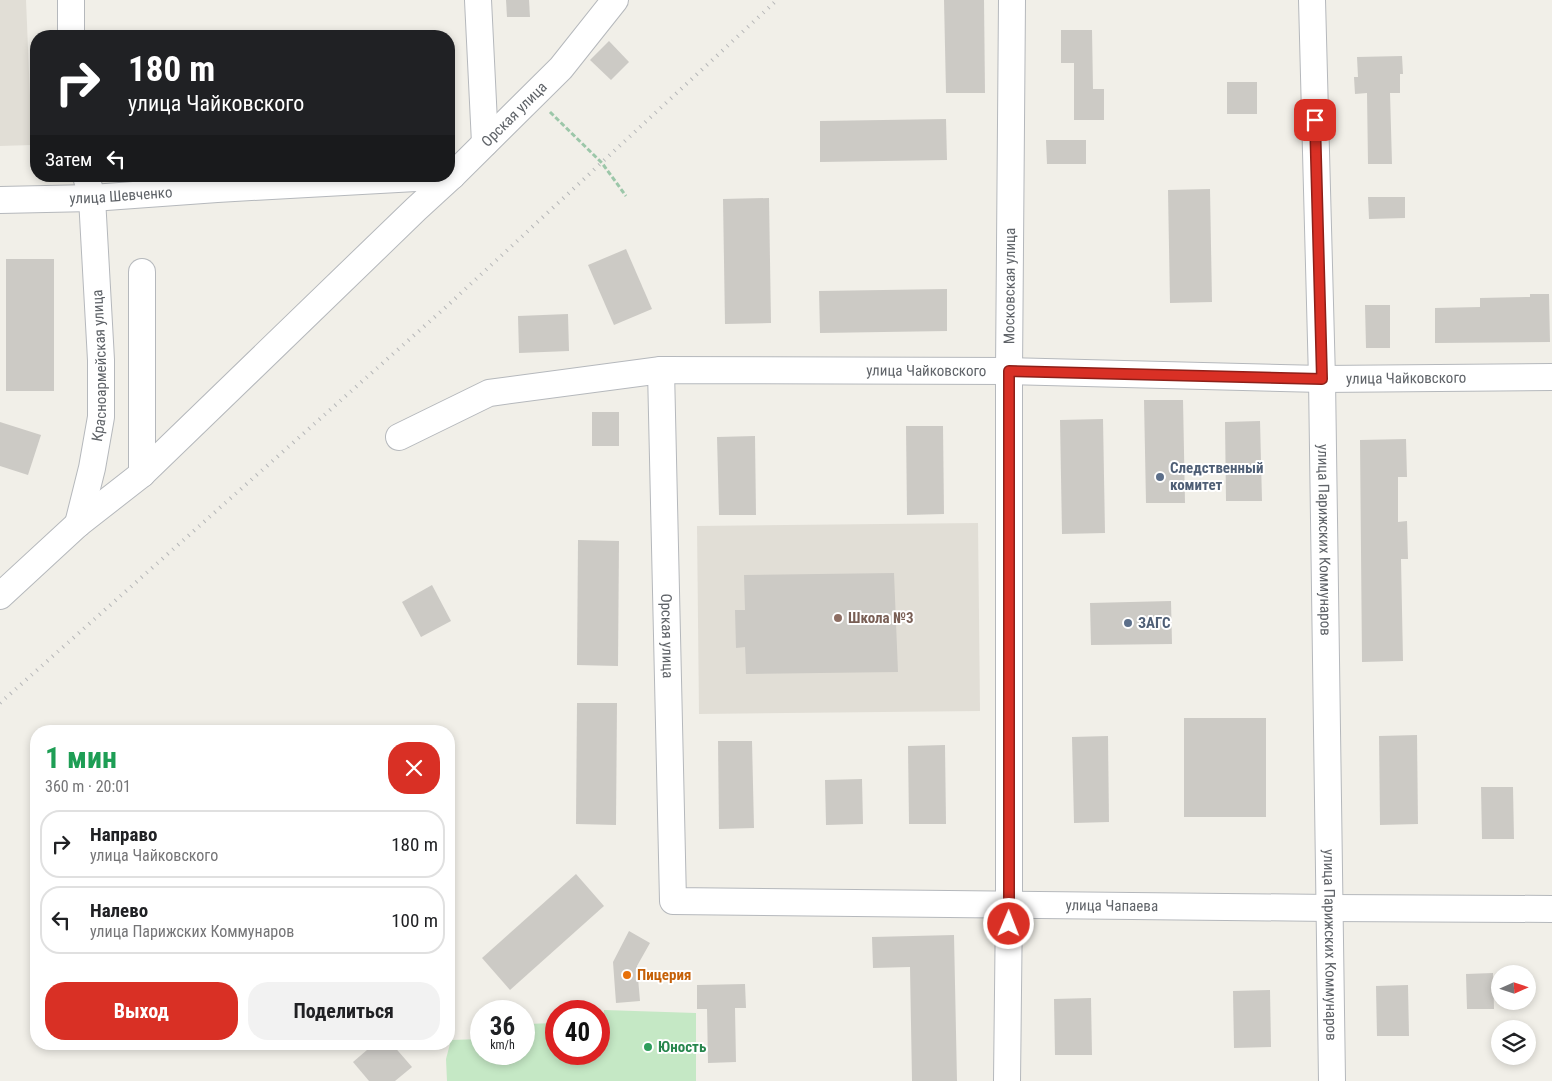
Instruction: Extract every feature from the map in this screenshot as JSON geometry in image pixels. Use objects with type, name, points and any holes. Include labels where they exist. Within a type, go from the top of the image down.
[{"type":"street","points":[[71,0],[71,30]]},
{"type":"street","name":"Орская улица","points":[[478,0],[485,143]]},
{"type":"street","name":"Орская улица","points":[[485,143],[560,68],[615,0]]},
{"type":"street","name":"Московская улица","points":[[1007,1081],[1012,0]]},
{"type":"street","name":"улица Парижских Коммунаров","points":[[1312,0],[1322,379],[1332,1081]]},
{"type":"street","points":[[455,173],[485,143]]},
{"type":"street","name":"улица Шевченко","points":[[0,200],[89,187],[227,189],[348,182]]},
{"type":"street","points":[[0,596],[78,524],[142,474],[445,182]]},
{"type":"street","name":"Красноармейская улица","points":[[78,524],[92,468],[100,417],[101,360],[89,187]]},
{"type":"street","points":[[142,272],[142,474]]},
{"type":"street","name":"Орская улица","points":[[660,370],[673,901]]},
{"type":"street","name":"улица Чайковского","points":[[399,437],[488,393],[660,370],[1009,371],[1322,379],[1552,376]]},
{"type":"street","name":"улица Чапаева","points":[[673,901],[1552,909]]},
{"type":"path","points":[[532,95],[602,163],[626,196]]},
{"type":"shaded area","points":[[0,0],[26,0],[30,145],[0,146]]},
{"type":"shaded area","name":"Школа №3","points":[[978,523],[980,711],[699,714],[697,526]]},
{"type":"green space","name":"Юность","points":[[610,1010],[696,1013],[696,1081],[447,1081],[446,1059],[448,1050],[455,1050],[455,1040],[470,1039],[470,1065],[535,1065],[535,1024],[545,1023],[545,1065],[610,1065]]},
{"type":"building","points":[[506,0],[529,0],[530,17],[507,17]]},
{"type":"building","points":[[944,0],[984,0],[985,93],[946,93]]},
{"type":"building","points":[[1061,30],[1092,30],[1093,89],[1104,89],[1104,120],[1074,120],[1074,63],[1061,63]]},
{"type":"building","points":[[609,41],[629,62],[611,80],[590,60]]},
{"type":"building","points":[[1402,56],[1403,74],[1400,74],[1400,93],[1390,93],[1392,164],[1368,164],[1367,93],[1355,94],[1354,77],[1358,77],[1357,57]]},
{"type":"building","points":[[1227,82],[1257,82],[1257,114],[1227,114]]},
{"type":"building","points":[[946,119],[947,160],[820,162],[820,121]]},
{"type":"building","points":[[1046,140],[1086,140],[1086,164],[1047,164]]},
{"type":"building","points":[[1210,189],[1212,302],[1170,303],[1168,190]]},
{"type":"building","points":[[1368,197],[1405,197],[1405,218],[1369,219]]},
{"type":"building","points":[[769,198],[771,323],[725,324],[723,199]]},
{"type":"building","points":[[626,249],[652,309],[614,325],[588,265]]},
{"type":"building","points":[[6,259],[54,259],[54,391],[6,391]]},
{"type":"building","points":[[947,289],[947,331],[820,333],[819,291]]},
{"type":"building","points":[[1530,294],[1549,294],[1550,342],[1435,343],[1435,308],[1480,307],[1480,298],[1530,297]]},
{"type":"building","points":[[1365,305],[1390,305],[1390,348],[1366,348]]},
{"type":"building","points":[[568,314],[569,351],[519,353],[518,316]]},
{"type":"building","points":[[1144,400],[1183,400],[1185,503],[1146,503]]},
{"type":"building","points":[[592,412],[619,412],[619,446],[592,446]]},
{"type":"building","points":[[1103,419],[1105,533],[1062,534],[1060,420]]},
{"type":"building","points":[[1260,421],[1262,501],[1226,501],[1225,422]]},
{"type":"building","points":[[0,422],[41,435],[28,475],[0,466]]},
{"type":"building","points":[[906,426],[943,426],[944,514],[907,515]]},
{"type":"building","points":[[755,436],[756,515],[719,515],[717,437]]},
{"type":"building","points":[[1406,439],[1407,477],[1398,477],[1398,522],[1407,521],[1408,559],[1401,559],[1403,661],[1362,662],[1360,440]]},
{"type":"building","points":[[578,540],[619,541],[618,666],[577,665]]},
{"type":"building","points":[[894,573],[898,672],[746,674],[745,647],[736,648],[735,610],[745,610],[744,575]]},
{"type":"building","points":[[432,585],[451,621],[421,637],[402,602]]},
{"type":"building","points":[[1171,601],[1172,644],[1091,645],[1090,603]]},
{"type":"building","points":[[577,703],[617,703],[616,825],[576,824]]},
{"type":"building","points":[[1184,718],[1266,718],[1266,817],[1184,817]]},
{"type":"building","points":[[1417,735],[1418,824],[1380,825],[1379,736]]},
{"type":"building","points":[[1108,736],[1109,822],[1074,823],[1072,737]]},
{"type":"building","points":[[718,741],[752,741],[754,828],[719,829]]},
{"type":"building","points":[[945,745],[946,824],[909,824],[908,746]]},
{"type":"building","points":[[862,779],[863,824],[826,825],[825,780]]},
{"type":"building","points":[[1481,787],[1513,787],[1514,839],[1482,839]]},
{"type":"building","points":[[576,874],[604,906],[510,990],[482,958]]},
{"type":"building","points":[[629,931],[650,943],[637,966],[640,1001],[616,1003],[613,962]]},
{"type":"building","points":[[954,935],[957,1081],[912,1081],[910,967],[873,968],[872,937]]},
{"type":"building","points":[[1491,973],[1491,1009],[1467,1009],[1466,974]]},
{"type":"building","points":[[745,984],[746,1008],[735,1008],[736,1062],[708,1063],[707,1009],[697,1009],[697,985]]},
{"type":"building","points":[[1408,985],[1409,1036],[1377,1036],[1376,986]]},
{"type":"building","points":[[1270,990],[1271,1047],[1234,1048],[1233,991]]},
{"type":"building","points":[[1091,998],[1092,1055],[1055,1055],[1054,999]]},
{"type":"building","points":[[367,1050],[397,1050],[412,1067],[395,1081],[369,1081],[353,1062]]},
{"type":"railway","points":[[0,703],[447,306],[777,0]]},
{"type":"place","name":"Следственный комитет","points":[[1160,477]]},
{"type":"place","name":"Школа №3","points":[[838,618]]},
{"type":"place","name":"ЗАГС","points":[[1128,623]]},
{"type":"place","name":"Пицерия","points":[[627,975]]},
{"type":"place","name":"Юность","points":[[648,1047]]},
{"type":"route","points":[[1009,924],[1009,371],[1322,379],[1315,120]]}]
